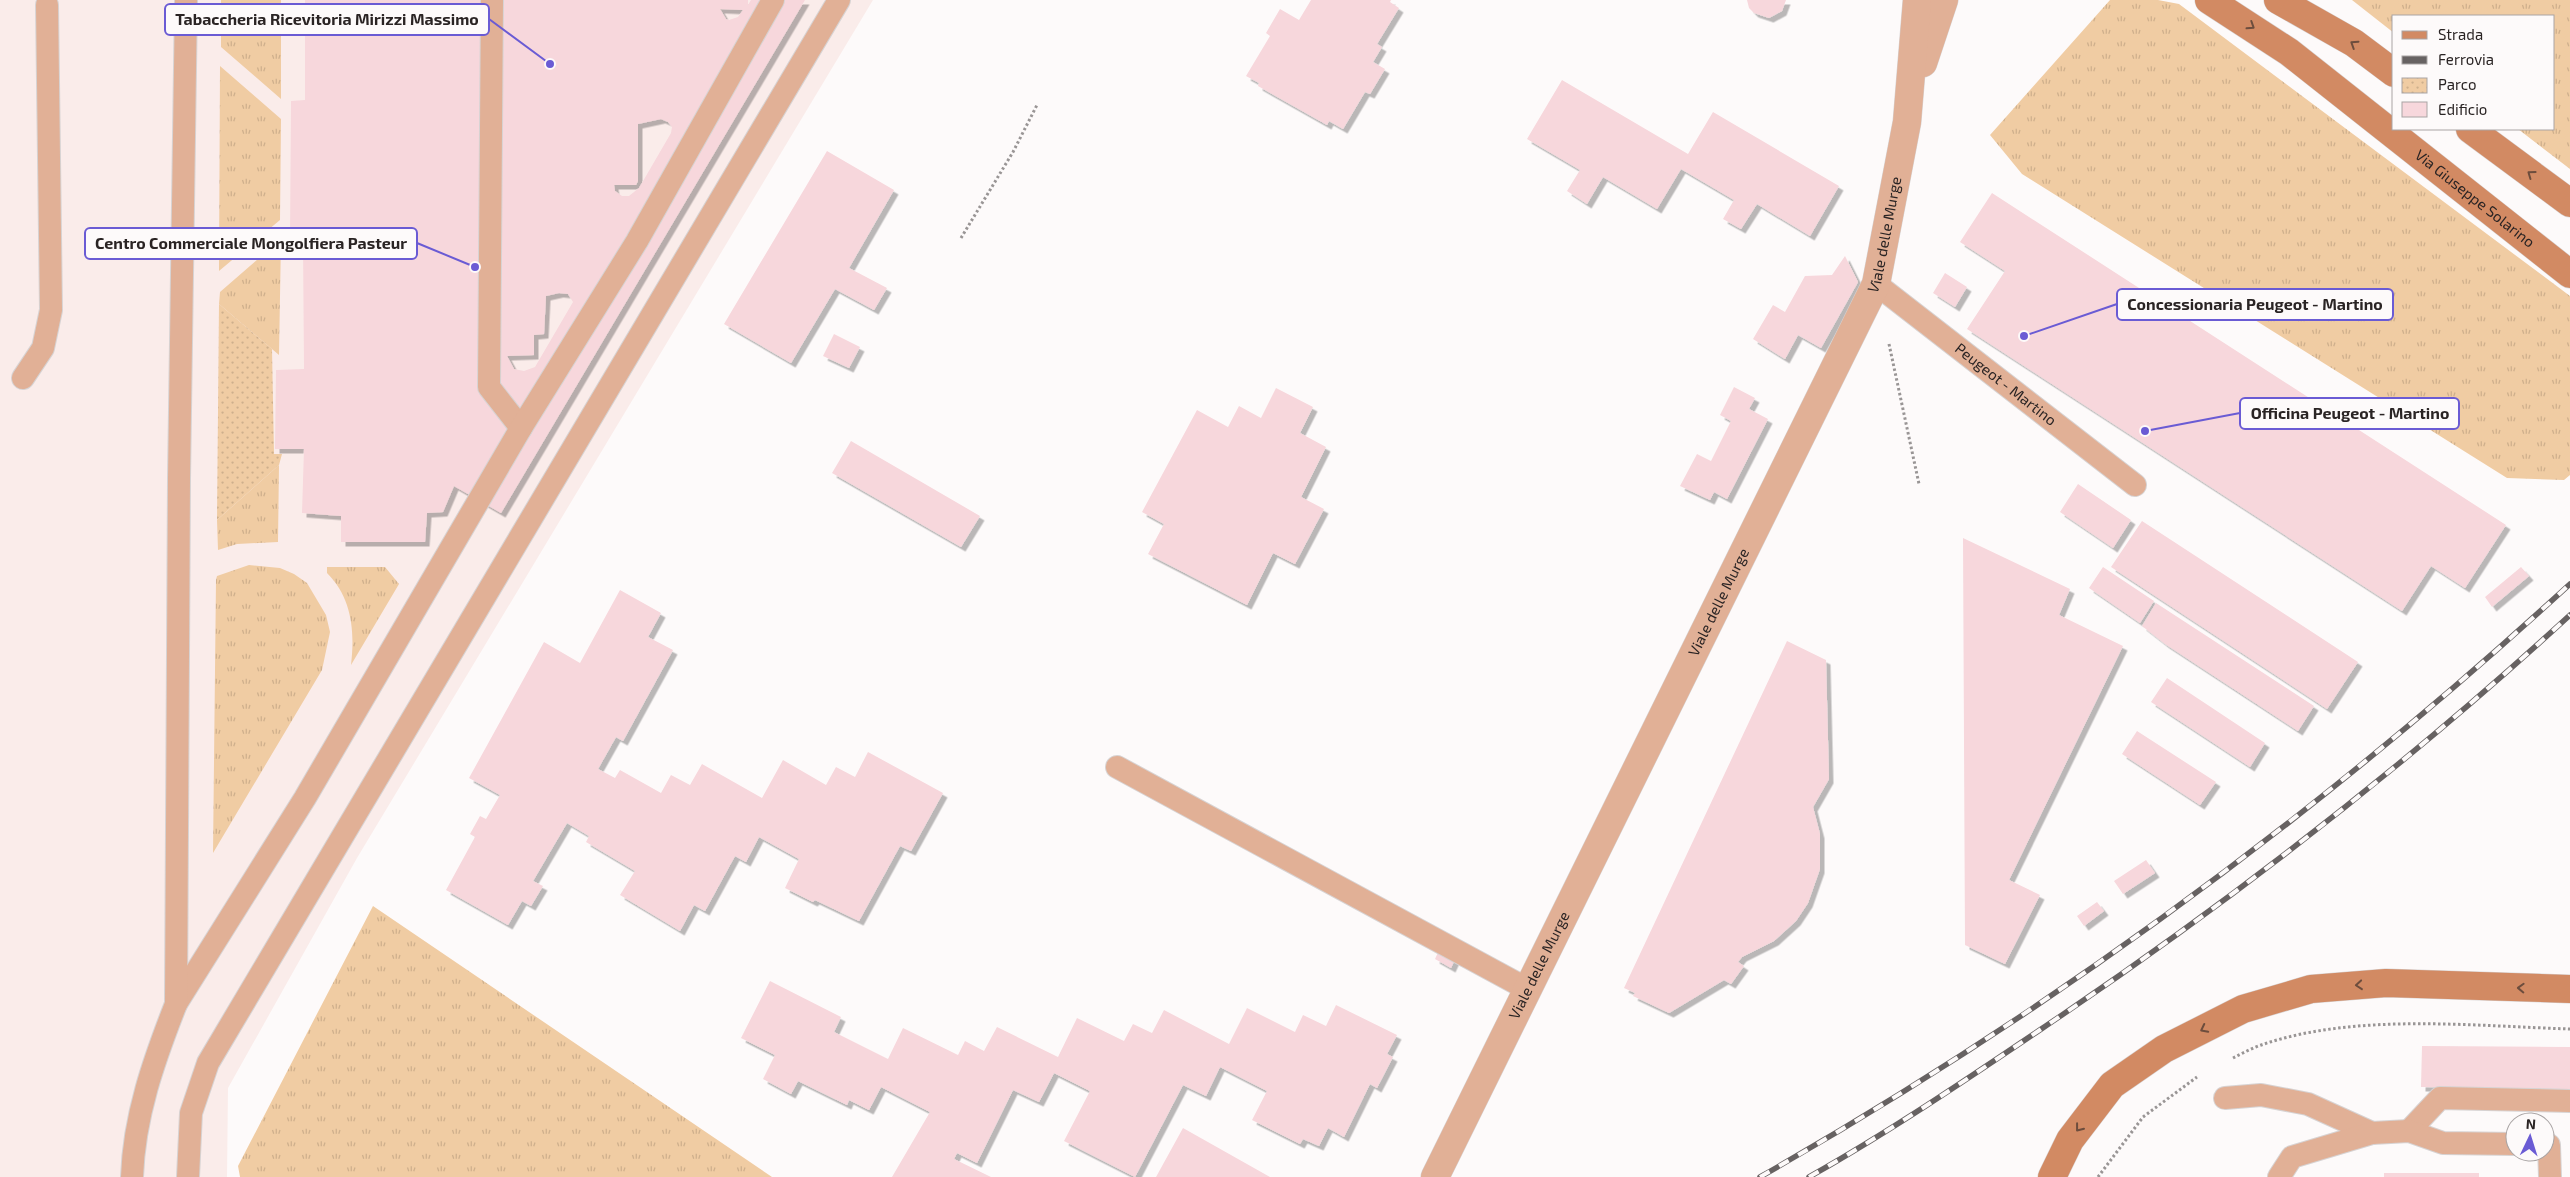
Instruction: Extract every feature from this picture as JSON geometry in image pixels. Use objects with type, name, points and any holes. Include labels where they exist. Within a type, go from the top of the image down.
[{"type":"main road","name":"Via Giuseppe Solarino","points":[[2209,0],[2289,52],[2570,274]]},
{"type":"main road","points":[[2278,0],[2354,43],[2392,72]]},
{"type":"main road","points":[[2471,130],[2570,203]]},
{"type":"main road","points":[[2052,1177],[2070,1140],[2112,1085],[2164,1049],[2243,1009],[2311,989],[2386,983],[2570,989]]},
{"type":"street","name":"Viale delle Murge","points":[[1435,1177],[1876,284],[1908,108],[1917,0]]},
{"type":"street","points":[[1908,108],[1944,0]]},
{"type":"lane","points":[[176,1004],[178,479],[186,0]]},
{"type":"lane","points":[[492,0],[489,387],[521,428]]},
{"type":"lane","points":[[132,1177],[136,1126],[156,1055],[176,1004],[305,798],[521,428],[637,241],[773,0]]},
{"type":"lane","points":[[188,1177],[191,1113],[208,1063],[839,0]]},
{"type":"lane","points":[[23,378],[43,348],[50,310],[47,4]]},
{"type":"lane","name":"Peugeot - Martino","points":[[1876,284],[2136,485]]},
{"type":"lane","points":[[1116,767],[1528,990]]},
{"type":"lane","points":[[2225,1098],[2261,1095],[2308,1104],[2372,1134]]},
{"type":"lane","points":[[2409,1131],[2440,1098],[2570,1101]]},
{"type":"lane","points":[[2279,1177],[2292,1157],[2372,1134],[2409,1131],[2443,1143],[2505,1144]]},
{"type":"lane","points":[[2550,1162],[2550,1177]]},
{"type":"path","points":[[961,238],[1013,152],[1036,105]]},
{"type":"path","points":[[1888,340],[1919,484]]},
{"type":"path","points":[[2230,1059],[2264,1044],[2331,1029],[2398,1024],[2570,1029]]},
{"type":"path","points":[[2098,1177],[2142,1118],[2204,1071]]},
{"type":"shaded area","points":[[0,0],[873,0],[357,858],[228,1088],[227,1177],[0,1177]]},
{"type":"green space","points":[[221,0],[281,0],[281,99],[221,47]]},
{"type":"green space","points":[[2110,0],[2158,0],[2179,4],[2570,296],[2570,475],[2564,480],[2507,478],[2022,174],[1990,135]]},
{"type":"green space","points":[[2352,0],[2570,0],[2570,169],[2519,130],[2555,130],[2555,15],[2392,15],[2392,31]]},
{"type":"green space","points":[[220,66],[281,119],[280,220],[219,271]]},
{"type":"green space","points":[[281,239],[279,355],[219,304],[220,292]]},
{"type":"green space","points":[[219,304],[272,349],[274,454],[282,454],[279,465],[217,520]]},
{"type":"green space","points":[[279,465],[278,542],[237,544],[218,550],[217,520]]},
{"type":"green space","points":[[249,565],[280,568],[294,574],[307,583],[326,615],[330,632],[322,670],[213,853],[216,580],[217,576]]},
{"type":"green space","points":[[327,567],[385,567],[399,584],[351,665],[352,628],[350,616],[342,593],[327,573]]},
{"type":"green space","points":[[373,906],[772,1177],[240,1177],[238,1166]]},
{"type":"building","points":[[305,0],[748,0],[748,5],[751,0],[805,0],[501,513],[454,486],[443,512],[427,513],[425,542],[341,542],[341,516],[302,513],[304,449],[275,449],[276,370],[304,369],[303,240],[290,241],[291,101],[305,100]],"holes":[[[720,9],[743,10],[738,17],[729,20],[726,19]],[[661,119],[668,122],[672,127],[671,133],[639,188],[629,196],[622,196],[615,191],[614,185],[636,185],[638,181],[638,124]],[[559,293],[568,294],[573,302],[535,367],[524,371],[514,369],[507,356],[534,355],[534,335],[544,334],[546,296]]]},
{"type":"building","points":[[1311,0],[1391,0],[1390,2],[1399,8],[1377,44],[1382,47],[1373,62],[1385,69],[1370,94],[1365,92],[1343,129],[1329,121],[1327,125],[1258,86],[1259,83],[1246,76],[1270,36],[1266,33],[1280,9],[1299,20]]},
{"type":"building","points":[[1747,0],[1786,0],[1782,11],[1769,18],[1754,13],[1749,8]]},
{"type":"building","points":[[1562,80],[1688,154],[1713,112],[1839,186],[1810,236],[1757,204],[1741,229],[1723,219],[1734,200],[1681,169],[1657,209],[1603,177],[1587,204],[1567,191],[1580,170],[1527,139]]},
{"type":"building","points":[[827,151],[894,190],[849,268],[887,288],[874,310],[835,289],[791,363],[724,324]]},
{"type":"building","points":[[1992,193],[2506,525],[2465,588],[2431,566],[2402,611],[1967,329],[2005,271],[1960,242]]},
{"type":"building","points":[[1845,256],[1858,282],[1821,348],[1798,335],[1785,359],[1753,339],[1773,305],[1785,312],[1805,276],[1832,275]]},
{"type":"building","points":[[1945,273],[1967,287],[1955,307],[1933,293]]},
{"type":"building","points":[[834,334],[860,347],[849,368],[823,356]]},
{"type":"building","points":[[1734,387],[1755,398],[1749,409],[1768,419],[1727,499],[1714,492],[1710,500],[1680,486],[1697,454],[1711,461],[1731,421],[1720,415]]},
{"type":"building","points":[[1276,388],[1313,407],[1300,433],[1326,447],[1301,497],[1324,509],[1295,564],[1273,553],[1247,605],[1148,554],[1164,524],[1142,512],[1197,410],[1228,427],[1239,406],[1261,418]]},
{"type":"building","points":[[851,441],[980,516],[961,547],[832,473]]},
{"type":"building","points":[[2078,484],[2131,520],[2113,548],[2060,512]]},
{"type":"building","points":[[2142,521],[2358,662],[2327,709],[2111,567]]},
{"type":"building","points":[[1963,538],[2070,589],[2059,615],[2123,646],[2009,880],[2040,895],[2005,964],[1965,945]]},
{"type":"building","points":[[2103,567],[2154,601],[2140,623],[2089,588]]},
{"type":"building","points":[[2521,567],[2529,576],[2492,607],[2485,597]]},
{"type":"building","points":[[620,590],[661,613],[648,637],[673,650],[623,741],[616,737],[598,769],[615,778],[620,770],[661,793],[671,775],[690,785],[702,764],[762,798],[783,760],[826,785],[836,767],[855,777],[868,752],[943,793],[911,851],[900,846],[859,921],[785,888],[799,859],[759,837],[746,862],[735,856],[705,911],[694,905],[680,931],[620,895],[635,871],[586,842],[589,836],[567,823],[533,881],[543,886],[531,906],[522,901],[508,925],[446,890],[475,837],[470,834],[480,816],[486,819],[500,795],[469,778],[544,642],[580,663]]},
{"type":"building","points":[[2156,603],[2314,706],[2298,731],[2165,644],[2142,626]]},
{"type":"building","points":[[1787,641],[1826,660],[1829,779],[1813,807],[1820,834],[1820,869],[1808,903],[1796,921],[1774,941],[1742,957],[1738,962],[1744,966],[1731,984],[1724,980],[1669,1013],[1633,996],[1635,993],[1624,988]]},
{"type":"building","points":[[2167,678],[2265,743],[2250,767],[2151,702]]},
{"type":"building","points":[[2137,731],[2216,782],[2200,805],[2122,754]]},
{"type":"building","points":[[2146,860],[2155,873],[2123,894],[2114,881]]},
{"type":"building","points":[[2097,902],[2104,911],[2084,926],[2077,916]]},
{"type":"building","points":[[1440,948],[1456,957],[1451,968],[1435,959]]},
{"type":"building","points":[[770,981],[841,1017],[834,1032],[888,1059],[903,1028],[958,1055],[965,1041],[984,1051],[997,1027],[1058,1057],[1077,1018],[1124,1041],[1133,1024],[1152,1033],[1164,1010],[1229,1044],[1247,1008],[1295,1032],[1303,1015],[1326,1026],[1336,1005],[1397,1035],[1387,1054],[1393,1057],[1377,1088],[1370,1084],[1344,1137],[1328,1128],[1319,1146],[1303,1139],[1300,1144],[1252,1120],[1267,1091],[1220,1067],[1206,1096],[1183,1085],[1135,1177],[1064,1141],[1090,1091],[1054,1073],[1039,1102],[1013,1090],[977,1163],[957,1153],[954,1159],[991,1177],[892,1177],[930,1112],[881,1087],[869,1110],[849,1100],[847,1105],[798,1081],[791,1094],[763,1079],[775,1055],[741,1038]]},
{"type":"building","points":[[2422,1046],[2570,1047],[2570,1089],[2421,1087]]},
{"type":"building","points":[[1183,1128],[1270,1177],[1156,1177]]},
{"type":"building","points":[[2384,1173],[2479,1173],[2479,1177],[2384,1177]]},
{"type":"railway","points":[[1760,1177],[1974,1047],[2182,903],[2380,749],[2476,668],[2570,584]]},
{"type":"railway","points":[[1809,1177],[1874,1139],[2062,1015],[2259,874],[2449,722],[2570,615]]},
{"type":"place","name":"Tabaccheria Ricevitoria Mirizzi Massimo","points":[[550,64]]},
{"type":"place","name":"Centro Commerciale Mongolfiera Pasteur","points":[[475,267]]},
{"type":"place","name":"Concessionaria Peugeot - Martino","points":[[2024,336]]},
{"type":"place","name":"Officina Peugeot - Martino","points":[[2145,431]]}]
